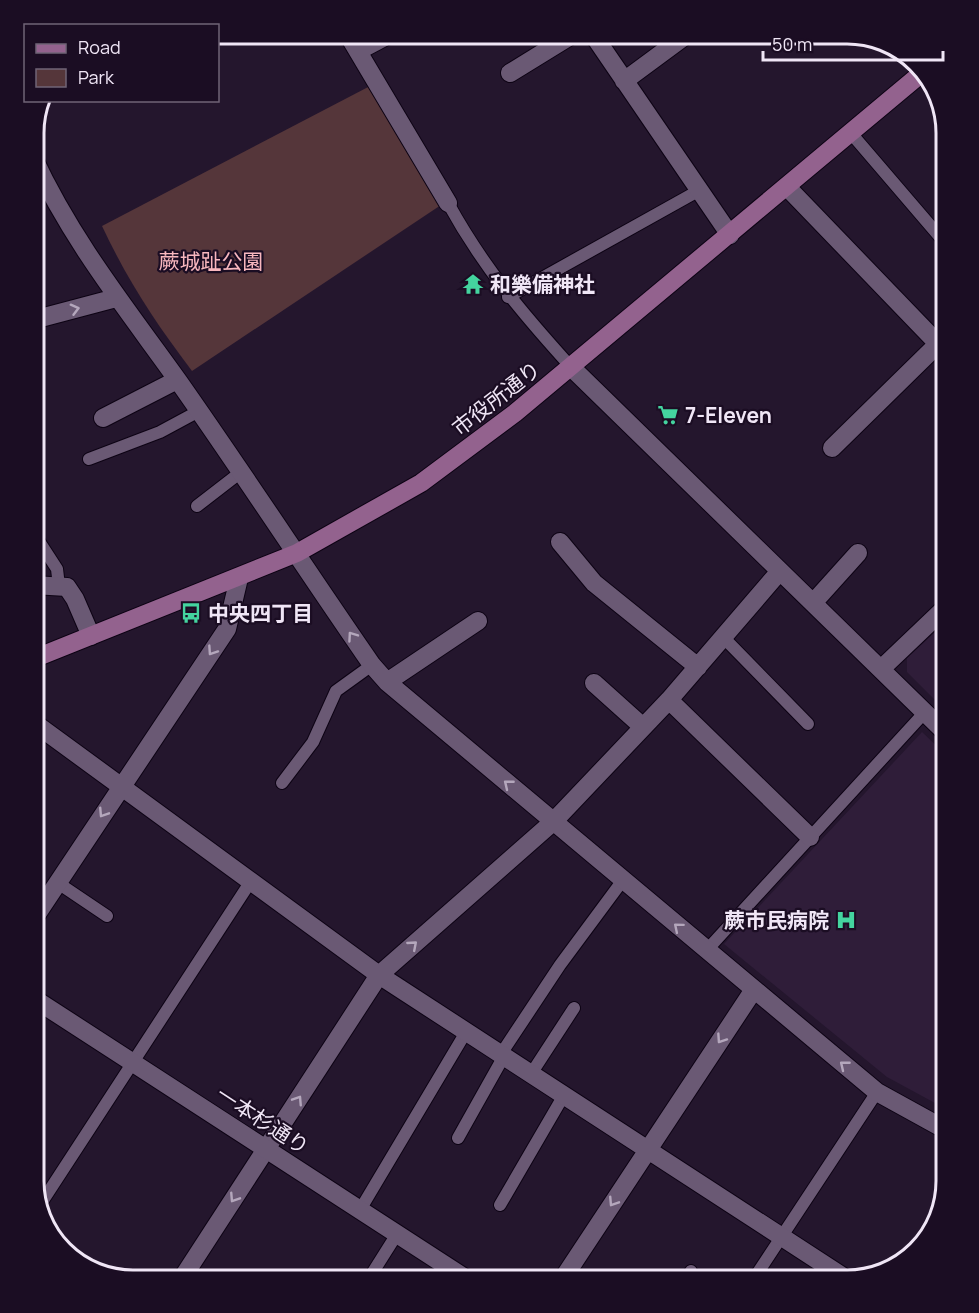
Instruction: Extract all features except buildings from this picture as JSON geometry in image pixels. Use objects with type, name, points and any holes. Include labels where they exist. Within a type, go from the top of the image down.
[{"type":"main road","name":"市役所通り","points":[[44,655],[297,553],[421,483],[473,446],[571,367],[916,78]]},
{"type":"street","points":[[354,44],[448,203]]},
{"type":"street","points":[[358,51],[371,44]]},
{"type":"street","points":[[510,73],[557,44]]},
{"type":"street","points":[[599,44],[730,235]]},
{"type":"street","points":[[624,81],[674,44]]},
{"type":"street","points":[[44,181],[52,198],[116,298],[199,411],[372,665],[387,682],[753,991],[877,1092],[936,1124]]},
{"type":"street","points":[[787,187],[936,342]]},
{"type":"street","points":[[44,317],[116,298]]},
{"type":"street","points":[[832,448],[936,353]]},
{"type":"street","points":[[571,367],[936,723]]},
{"type":"street","points":[[104,418],[177,380]]},
{"type":"street","points":[[560,542],[594,583],[698,667]]},
{"type":"street","points":[[813,603],[858,553]]},
{"type":"street","points":[[187,1270],[379,975],[554,821],[669,700],[780,571]]},
{"type":"street","points":[[44,903],[227,629],[239,578]]},
{"type":"street","points":[[44,585],[67,587],[75,599],[91,636]]},
{"type":"street","points":[[880,669],[936,616]]},
{"type":"street","points":[[387,682],[478,621]]},
{"type":"street","points":[[594,683],[643,727]]},
{"type":"street","points":[[669,700],[810,837]]},
{"type":"street","points":[[44,730],[379,975],[833,1270]]},
{"type":"street","points":[[569,1270],[753,991]]},
{"type":"street","name":"一本杉通り","points":[[44,1005],[452,1270]]},
{"type":"lane","points":[[850,132],[936,232]]},
{"type":"lane","points":[[508,297],[698,191]]},
{"type":"lane","points":[[448,203],[464,232],[508,297],[571,367]]},
{"type":"lane","points":[[89,459],[160,432],[199,411]]},
{"type":"lane","points":[[197,506],[241,472]]},
{"type":"lane","points":[[44,549],[57,569],[59,586]]},
{"type":"lane","points":[[723,638],[808,724]]},
{"type":"lane","points":[[282,783],[313,742],[336,691],[372,665]]},
{"type":"lane","points":[[706,951],[925,712]]},
{"type":"lane","points":[[458,1138],[502,1055],[560,965],[623,880]]},
{"type":"lane","points":[[45,1197],[251,881]]},
{"type":"lane","points":[[58,882],[107,916]]},
{"type":"lane","points":[[531,1074],[573,1008]]},
{"type":"lane","points":[[360,1210],[466,1032]]},
{"type":"lane","points":[[759,1270],[877,1092]]},
{"type":"lane","points":[[500,1205],[564,1095]]},
{"type":"lane","points":[[374,1270],[396,1234]]},
{"type":"shaded area","points":[[936,631],[936,701],[907,672],[907,658]]},
{"type":"shaded area","name":"蕨市民病院","points":[[922,732],[936,745],[936,1104],[887,1077],[724,944]]},
{"type":"green space","name":"蕨城趾公園","points":[[372,85],[441,205],[192,371],[143,302],[102,226]]},
{"type":"place","name":"和樂備神社","points":[[473,284]]},
{"type":"place","name":"7-Eleven","points":[[668,415]]},
{"type":"place","name":"中央四丁目","points":[[191,613]]},
{"type":"place","name":"蕨市民病院","points":[[846,920]]}]
